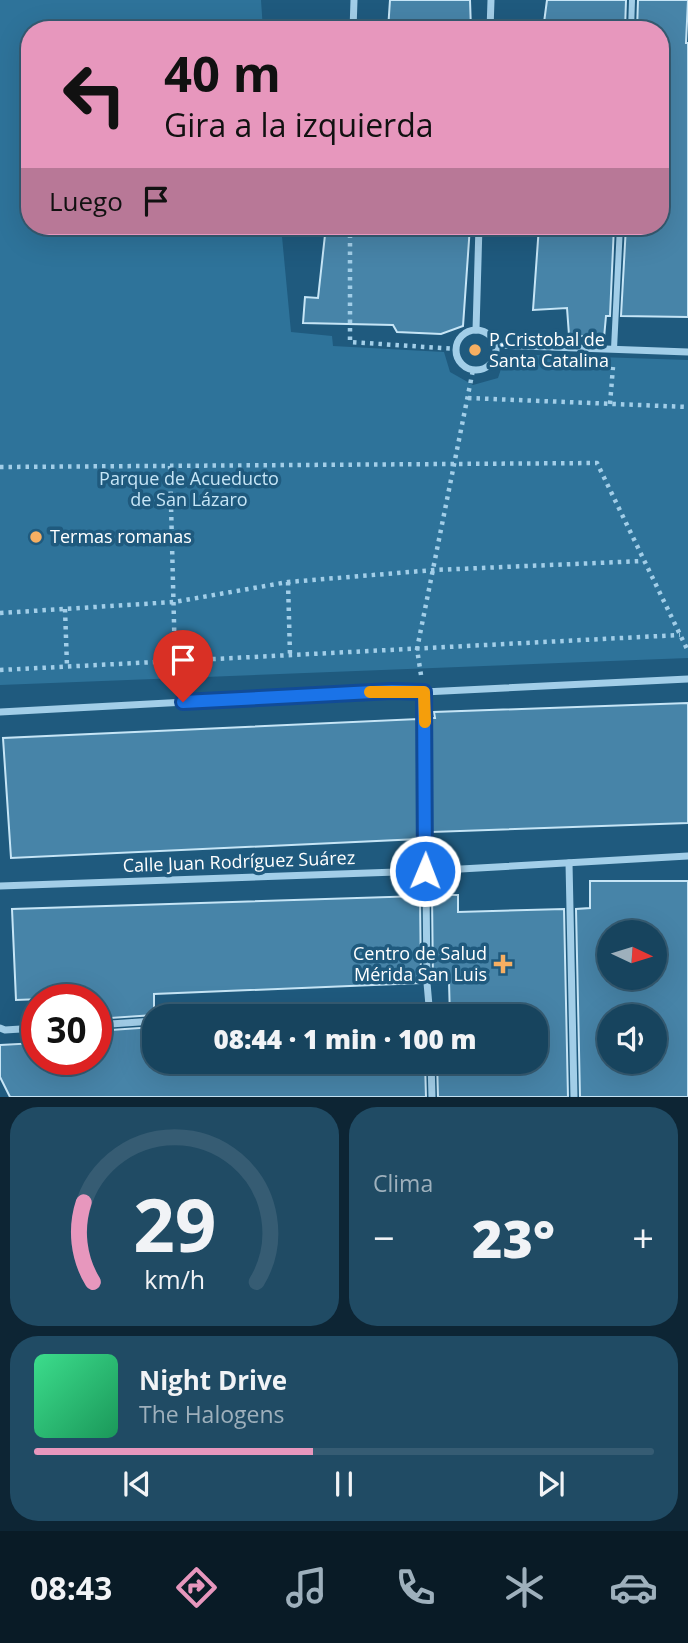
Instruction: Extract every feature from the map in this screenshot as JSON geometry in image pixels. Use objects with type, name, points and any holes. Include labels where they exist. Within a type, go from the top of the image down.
[{"type":"street","points":[[353,21],[354,0]]},
{"type":"street","points":[[490,21],[491,0]]},
{"type":"street","points":[[631,21],[632,0]]},
{"type":"street","points":[[475,330],[480,235]]},
{"type":"street","points":[[614,349],[620,235]]},
{"type":"street","points":[[475,330],[489,335],[495,345],[496,355],[485,369],[473,370],[463,366],[457,357],[456,349],[463,335],[475,330]]},
{"type":"street","points":[[495,345],[688,352]]},
{"type":"street","points":[[0,712],[392,691],[424,692],[688,679]]},
{"type":"street","points":[[424,692],[427,983],[430,1004]]},
{"type":"street","name":"Calle Juan Rodríguez Suárez","points":[[0,886],[425,871],[688,856]]},
{"type":"street","points":[[569,863],[573,1097]]},
{"type":"street","points":[[112,1023],[142,1022]]},
{"type":"street","points":[[0,1028],[21,1029]]},
{"type":"street","points":[[431,1074],[432,1097]]},
{"type":"path","points":[[350,235],[350,342],[456,349]]},
{"type":"path","points":[[610,404],[614,349]]},
{"type":"path","points":[[424,692],[417,649],[473,370]]},
{"type":"path","points":[[468,398],[688,407]]},
{"type":"path","points":[[0,467],[597,463],[688,651]]},
{"type":"path","points":[[170,466],[175,661]]},
{"type":"path","points":[[0,613],[174,602],[288,582],[434,570],[643,561]]},
{"type":"path","points":[[288,582],[290,655]]},
{"type":"path","points":[[65,609],[66,666]]},
{"type":"path","points":[[0,670],[680,635]]},
{"type":"green space","name":"Parque de Acueducto de San Lázaro","points":[[0,0],[261,0],[262,21],[21,21],[21,235],[282,235],[291,332],[332,336],[333,346],[444,352],[450,372],[473,385],[498,378],[506,354],[688,360],[688,658],[0,685]]},
{"type":"building","points":[[390,0],[470,0],[471,21],[389,21]]},
{"type":"building","points":[[547,0],[626,0],[625,21],[544,21]]},
{"type":"building","points":[[638,0],[688,0],[688,317],[621,316],[626,235],[669,235],[669,21],[637,21]]},
{"type":"building","points":[[325,235],[469,235],[463,326],[441,334],[397,332],[393,325],[303,323],[305,297],[318,298]]},
{"type":"building","points":[[538,235],[614,235],[610,316],[606,316],[604,338],[569,335],[567,308],[533,310]]},
{"type":"building","points":[[688,703],[688,823],[432,832],[430,718],[435,718],[434,712]]},
{"type":"building","points":[[418,719],[419,839],[11,858],[3,738]]},
{"type":"building","points":[[590,881],[688,881],[688,1097],[580,1097],[576,909],[590,908]]},
{"type":"building","name":"Centro de Salud Mérida San Luis","points":[[432,895],[458,895],[458,912],[564,909],[568,1097],[438,1097],[437,1074],[548,1074],[548,1004],[450,1004],[449,982],[433,983]]},
{"type":"building","points":[[420,896],[421,983],[154,994],[154,1004],[142,1004],[142,1016],[112,1018],[112,984],[21,984],[21,1000],[16,1000],[12,909]]},
{"type":"building","points":[[142,1028],[142,1074],[425,1074],[426,1097],[10,1097],[0,1077],[0,1045],[21,1044],[21,1075],[112,1075],[112,1030]]},
{"type":"slow traffic","points":[[370,692],[424,692],[425,722]]},
{"type":"place","name":"P.Cristobal de Santa Catalina","points":[[475,350]]},
{"type":"place","name":"Termas romanas","points":[[36,537]]},
{"type":"place","name":"Centro de Salud Mérida San Luis","points":[[503,964]]},
{"type":"route","points":[[183,702],[392,691],[424,692],[425,871]]}]
